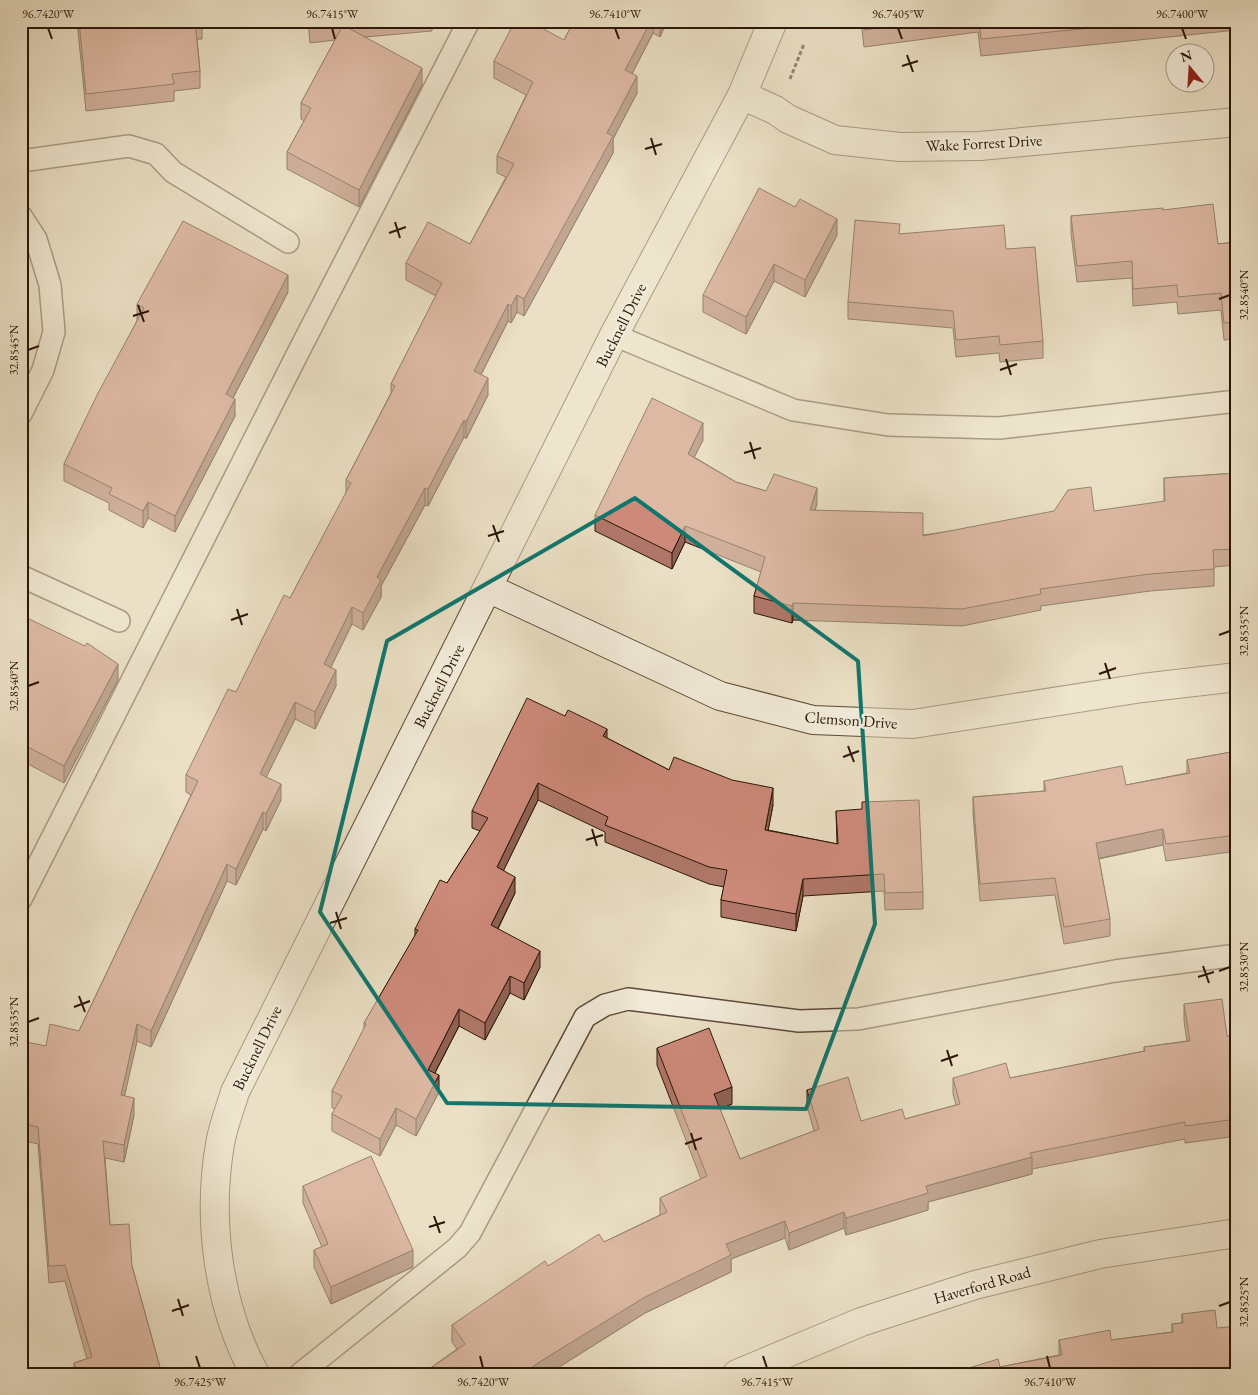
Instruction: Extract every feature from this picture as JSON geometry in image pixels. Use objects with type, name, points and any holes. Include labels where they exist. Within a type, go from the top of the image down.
[{"type":"street","name":"Bucknell Drive","points":[[255,1374],[227,1305],[217,1246],[215,1189],[220,1143],[239,1083],[614,336],[742,95],[773,21]]},
{"type":"street","name":"Wake Forrest Drive","points":[[742,95],[775,110],[788,119],[835,140],[900,147],[980,146],[1237,122]]},
{"type":"street","name":"Clemson Drive","points":[[488,588],[720,696],[813,720],[913,724],[1142,688],[1237,677]]},
{"type":"street","name":"Haverford Road","points":[[737,1374],[862,1322],[976,1285],[1100,1254],[1237,1233]]},
{"type":"lane","points":[[21,899],[301,347],[470,21]]},
{"type":"lane","points":[[21,161],[129,146],[156,154],[173,172],[288,242]]},
{"type":"lane","points":[[21,216],[36,239],[50,285],[54,332],[43,370],[21,414]]},
{"type":"lane","points":[[614,336],[792,410],[888,425],[999,428],[1237,401]]},
{"type":"lane","points":[[21,576],[119,621]]},
{"type":"lane","points":[[300,1374],[457,1248],[470,1233],[585,1017],[605,1005],[628,999],[799,1021],[858,1019],[1116,971],[1237,956]]},
{"type":"path","points":[[790,80],[804,44]]},
{"type":"highlighted area","points":[[635,498],[858,661],[875,924],[806,1109],[447,1103],[320,912],[387,641]]},
{"type":"building","points":[[79,21],[202,21],[195,22],[200,71],[172,74],[174,84],[86,94]]},
{"type":"building","points":[[310,21],[356,21],[310,26]]},
{"type":"building","points":[[515,21],[529,21],[564,40],[574,21],[651,21],[625,70],[637,76],[607,133],[613,136],[524,299],[517,295],[511,306],[508,304],[474,371],[488,378],[466,422],[464,420],[428,489],[425,488],[377,577],[381,580],[363,613],[352,607],[324,664],[336,670],[315,712],[295,702],[260,774],[281,784],[266,814],[263,812],[236,869],[227,864],[151,1031],[137,1024],[121,1095],[134,1098],[124,1145],[103,1141],[110,1225],[129,1224],[132,1266],[163,1374],[78,1374],[74,1363],[92,1357],[65,1265],[49,1266],[38,1127],[21,1123],[21,1064],[26,1042],[46,1046],[50,1024],[79,1031],[198,781],[186,775],[228,689],[236,692],[284,595],[290,598],[351,483],[346,480],[395,386],[391,384],[442,283],[406,263],[428,222],[470,244],[514,164],[497,156],[533,82],[494,61]]},
{"type":"building","points":[[863,21],[933,21],[864,30]]},
{"type":"building","points":[[979,21],[1160,21],[981,39]]},
{"type":"building","points":[[343,25],[422,68],[359,190],[287,152],[311,108],[301,103]]},
{"type":"building","points":[[759,188],[795,207],[800,199],[837,219],[805,280],[774,264],[746,317],[703,295]]},
{"type":"building","points":[[1213,204],[1218,244],[1237,242],[1237,322],[1224,323],[1221,293],[1178,297],[1177,285],[1133,289],[1132,261],[1077,266],[1071,216],[1163,208],[1163,210]]},
{"type":"building","points":[[855,220],[900,224],[899,234],[1004,225],[1006,249],[1035,247],[1043,341],[1000,345],[999,336],[956,340],[953,311],[848,302]]},
{"type":"building","points":[[183,221],[288,275],[226,394],[235,399],[175,516],[148,502],[143,511],[109,494],[112,488],[64,464],[97,395],[144,308],[137,304]]},
{"type":"building","points":[[652,398],[703,423],[688,454],[736,482],[766,491],[774,474],[817,488],[810,510],[923,513],[923,536],[1054,511],[1068,490],[1091,487],[1094,511],[1165,501],[1164,478],[1237,473],[1237,549],[1213,550],[1214,569],[1150,574],[1040,589],[1041,594],[962,609],[793,603],[792,606],[754,596],[765,557],[685,526],[672,553],[595,515]]},
{"type":"building","points":[[21,615],[85,646],[87,643],[118,664],[64,766],[26,746],[21,757]]},
{"type":"building","points":[[527,698],[565,716],[568,710],[607,729],[603,736],[669,770],[674,757],[732,780],[773,788],[765,830],[838,844],[836,811],[862,809],[862,802],[919,800],[923,892],[885,893],[884,874],[803,879],[796,914],[721,900],[727,870],[709,867],[605,825],[608,817],[538,783],[497,867],[515,877],[491,925],[540,951],[524,983],[510,976],[485,1023],[459,1009],[428,1070],[439,1075],[416,1119],[396,1108],[380,1139],[332,1114],[342,1096],[332,1091],[366,1024],[364,1023],[418,930],[415,929],[440,880],[447,883],[488,818],[472,811]]},
{"type":"building","points":[[1237,751],[1237,835],[1166,844],[1163,829],[1096,843],[1110,919],[1064,927],[1055,878],[980,884],[973,797],[1046,791],[1044,781],[1122,766],[1126,785],[1190,773],[1187,760]]},
{"type":"building","points":[[1222,999],[1227,1036],[1237,1036],[1237,1119],[1185,1126],[1185,1122],[1030,1153],[1032,1157],[926,1186],[928,1193],[846,1218],[844,1212],[789,1233],[785,1221],[726,1244],[731,1255],[645,1297],[522,1374],[422,1374],[465,1344],[452,1325],[545,1261],[548,1266],[599,1234],[604,1242],[667,1212],[660,1198],[707,1176],[657,1048],[709,1028],[732,1087],[714,1094],[740,1159],[819,1129],[807,1090],[848,1077],[861,1121],[902,1109],[905,1119],[960,1104],[953,1078],[1006,1063],[1010,1078],[1145,1051],[1144,1047],[1190,1041],[1184,1004]]},
{"type":"building","points":[[371,1156],[413,1250],[331,1287],[314,1250],[328,1244],[303,1186]]},
{"type":"building","points":[[1215,1310],[1217,1328],[1237,1326],[1237,1374],[960,1374],[959,1371],[998,1359],[1000,1367],[1062,1355],[1059,1340],[1110,1330],[1111,1340],[1173,1332],[1172,1324],[1183,1323],[1182,1314]]}]
